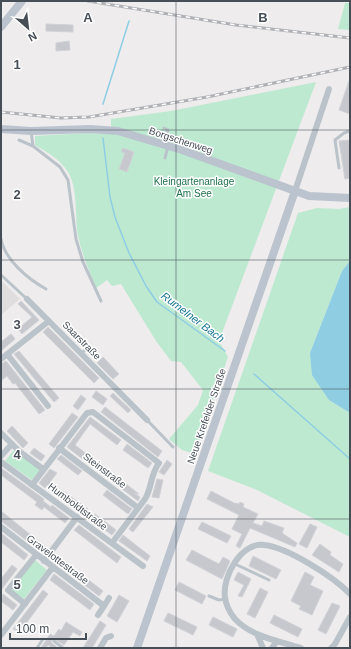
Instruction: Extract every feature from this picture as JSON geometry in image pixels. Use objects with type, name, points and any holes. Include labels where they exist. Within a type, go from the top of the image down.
[{"type":"main road","points":[[1,27],[22,1]]},
{"type":"main road","name":"Borgschenweg","points":[[1,129],[31,131],[90,128],[118,131],[165,145],[295,192],[321,198],[350,198]]},
{"type":"main road","name":"Neue Krefelder Straße","points":[[137,648],[295,192]]},
{"type":"street","points":[[295,192],[329,89]]},
{"type":"street","name":"Saarstraße","points":[[27,299],[147,420]]},
{"type":"street","points":[[1,359],[49,321]]},
{"type":"street","points":[[7,354],[48,406]]},
{"type":"street","points":[[32,485],[87,413],[93,412],[159,464],[151,476],[148,494],[112,543]]},
{"type":"street","points":[[1,433],[11,445],[43,469]]},
{"type":"street","points":[[1,456],[11,445]]},
{"type":"street","name":"Steinstraße","points":[[59,448],[138,508]]},
{"type":"street","name":"Humboldtstraße","points":[[1,462],[143,566]]},
{"type":"street","points":[[44,561],[77,517]]},
{"type":"street","name":"Gravelottestraße","points":[[1,527],[104,606]]},
{"type":"street","points":[[301,648],[257,634],[236,620],[230,612],[226,599],[227,582],[235,564],[247,548],[254,545],[265,544],[308,563],[340,584],[350,594]]},
{"type":"street","points":[[25,604],[8,590],[36,555]]},
{"type":"street","points":[[1,635],[53,568]]},
{"type":"street","points":[[98,615],[109,598]]},
{"type":"street","points":[[331,648],[335,644],[350,617]]},
{"type":"street","points":[[257,634],[263,648]]},
{"type":"street","points":[[100,648],[106,638],[111,636]]},
{"type":"street","points":[[272,648],[277,641]]},
{"type":"lane","points":[[164,128],[168,130],[165,145],[165,158]]},
{"type":"lane","points":[[31,131],[32,146]]},
{"type":"lane","points":[[339,168],[334,140],[350,131]]},
{"type":"lane","points":[[19,140],[32,146],[60,167],[68,180],[76,238],[83,262],[101,301]]},
{"type":"lane","points":[[1,239],[5,252],[22,271],[33,282],[46,289]]},
{"type":"lane","name":"Saarstraße","points":[[1,275],[27,299]]},
{"type":"lane","points":[[82,354],[85,350],[91,349],[98,355]]},
{"type":"lane","points":[[147,420],[173,447]]},
{"type":"lane","points":[[235,564],[269,580]]},
{"type":"lane","points":[[209,596],[219,600],[226,599]]},
{"type":"lane","points":[[37,648],[43,639]]},
{"type":"lane","points":[[54,641],[63,648]]},
{"type":"shaded area","points":[[1,280],[20,299],[1,315]]},
{"type":"green space","points":[[345,3],[350,3],[350,30],[338,29]]},
{"type":"green space","name":"Kleingartenanlage Am See","points":[[316,82],[219,341],[228,357],[195,454],[182,450],[169,439],[198,405],[203,390],[181,362],[171,361],[156,341],[121,284],[112,286],[107,280],[96,288],[78,236],[75,194],[71,179],[68,172],[58,160],[35,145],[35,136],[87,133],[111,134],[111,119],[171,111]]},
{"type":"green space","points":[[350,207],[350,261],[342,271],[310,353],[329,400],[350,413],[350,537],[257,490],[208,471],[298,213],[317,208],[339,209]]},
{"type":"green space","points":[[14,450],[41,470],[32,480],[5,461]]},
{"type":"green space","points":[[35,560],[47,570],[24,599],[11,590]]},
{"type":"water","points":[[350,261],[350,413],[329,400],[312,375],[310,353],[342,271]]},
{"type":"building","points":[[46,24],[73,25],[73,32],[46,31]]},
{"type":"building","points":[[69,41],[70,50],[56,51],[56,43]]},
{"type":"building","points":[[350,81],[350,114],[339,110]]},
{"type":"building","points":[[350,140],[350,178],[345,179],[339,141]]},
{"type":"building","points":[[123,148],[134,152],[127,172],[119,169],[125,153],[121,152]]},
{"type":"building","points":[[21,301],[39,320],[22,334],[18,329],[32,317],[18,304]]},
{"type":"building","points":[[48,327],[99,378],[94,383],[43,332]]},
{"type":"building","points":[[11,334],[15,339],[1,351],[1,342]]},
{"type":"building","points":[[19,351],[59,398],[54,402],[14,354]]},
{"type":"building","points":[[103,357],[119,374],[113,379],[97,363]]},
{"type":"building","points":[[6,361],[45,410],[39,414],[15,383],[13,384],[7,376],[1,381],[1,364]]},
{"type":"building","points":[[96,391],[107,399],[103,405],[92,397]]},
{"type":"building","points":[[113,393],[131,410],[128,413],[110,396]]},
{"type":"building","points":[[81,395],[86,399],[78,410],[73,406]]},
{"type":"building","points":[[105,407],[162,451],[158,457],[101,412]]},
{"type":"building","points":[[72,413],[78,417],[54,448],[49,444]]},
{"type":"building","points":[[90,417],[121,440],[117,445],[90,424],[75,445],[101,465],[97,470],[67,447]]},
{"type":"building","points":[[12,426],[28,443],[23,448],[7,431]]},
{"type":"building","points":[[127,444],[152,463],[148,468],[123,450]]},
{"type":"building","points":[[34,448],[45,456],[41,461],[30,453]]},
{"type":"building","points":[[61,455],[82,471],[78,475],[57,459]]},
{"type":"building","points":[[167,460],[172,464],[164,475],[159,472]]},
{"type":"building","points":[[1,468],[44,499],[43,501],[51,507],[52,505],[69,518],[65,523],[44,507],[42,510],[35,505],[37,502],[1,475]]},
{"type":"building","points":[[50,469],[57,473],[50,482],[88,509],[84,514],[47,485],[45,488],[39,483]]},
{"type":"building","points":[[108,470],[139,494],[134,493],[140,497],[138,501],[104,475]]},
{"type":"building","points":[[157,479],[163,480],[159,498],[152,497]]},
{"type":"building","points":[[107,490],[132,509],[128,514],[103,495]]},
{"type":"building","points":[[211,491],[234,503],[239,504],[240,502],[244,504],[243,507],[258,514],[253,523],[262,526],[264,521],[284,528],[282,533],[297,543],[295,547],[250,528],[240,548],[236,546],[242,534],[232,529],[239,515],[207,499]]},
{"type":"building","points":[[147,504],[153,507],[133,532],[129,529]]},
{"type":"building","points":[[1,511],[47,548],[43,553],[1,521]]},
{"type":"building","points":[[95,514],[116,530],[112,535],[91,520]]},
{"type":"building","points":[[202,522],[231,536],[227,543],[198,529]]},
{"type":"building","points":[[310,524],[317,527],[307,548],[299,544]]},
{"type":"building","points":[[79,525],[121,557],[117,563],[74,530]]},
{"type":"building","points":[[1,533],[28,555],[24,560],[1,542]]},
{"type":"building","points":[[123,535],[150,556],[147,561],[119,541]]},
{"type":"building","points":[[320,544],[331,552],[330,555],[343,564],[339,572],[312,555]]},
{"type":"building","points":[[192,550],[219,564],[223,557],[230,561],[222,579],[186,560]]},
{"type":"building","points":[[56,555],[103,591],[99,596],[52,560]]},
{"type":"building","points":[[253,556],[281,570],[276,579],[249,566]]},
{"type":"building","points":[[12,565],[17,569],[1,590],[1,579]]},
{"type":"building","points":[[238,572],[251,579],[242,597],[238,596],[244,585],[234,580]]},
{"type":"building","points":[[305,572],[314,577],[310,585],[323,591],[312,615],[299,609],[301,606],[291,601]]},
{"type":"building","points":[[54,574],[94,604],[90,610],[50,580]]},
{"type":"building","points":[[179,582],[206,596],[202,604],[175,590]]},
{"type":"building","points":[[260,588],[268,592],[255,618],[247,614]]},
{"type":"building","points":[[43,590],[48,594],[19,633],[13,629]]},
{"type":"building","points":[[3,594],[17,605],[13,610],[1,601]]},
{"type":"building","points":[[119,595],[129,601],[117,622],[107,616]]},
{"type":"building","points":[[332,603],[340,606],[326,634],[318,630]]},
{"type":"building","points":[[168,613],[197,627],[193,635],[164,621]]},
{"type":"building","points":[[274,615],[302,629],[298,637],[270,623]]},
{"type":"building","points":[[213,617],[237,629],[233,637],[209,625]]},
{"type":"building","points":[[100,621],[106,625],[92,648],[83,648]]},
{"type":"building","points":[[66,622],[82,632],[80,636],[73,632],[64,645],[53,638],[51,642],[58,648],[52,648],[48,645],[46,648],[41,648],[50,634],[54,636],[59,629],[61,631]]},
{"type":"waterway","name":"Rumelner Bach","points":[[103,104],[129,21]]},
{"type":"waterway","name":"Rumelner Bach","points":[[103,138],[110,197],[115,217],[129,253],[146,286],[157,302],[225,351]]},
{"type":"waterway","name":"Rumelner Bach","points":[[254,374],[350,459]]},
{"type":"railway","points":[[88,1],[236,25],[350,38]]},
{"type":"railway","points":[[1,112],[61,118],[89,117],[207,97],[350,67]]}]
